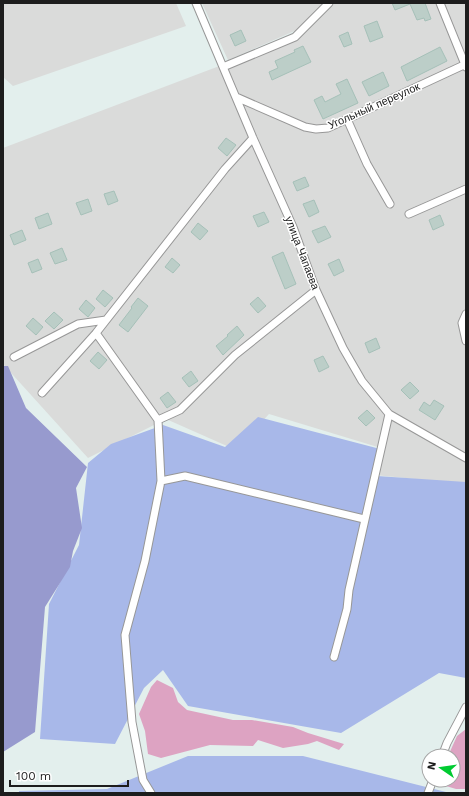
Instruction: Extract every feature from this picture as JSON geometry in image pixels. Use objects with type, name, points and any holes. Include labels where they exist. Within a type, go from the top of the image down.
[{"type":"street","name":"улица Чапаева","points":[[196,3],[253,138],[293,227],[316,290],[343,348],[362,381],[388,414],[466,458]]},
{"type":"street","points":[[224,67],[295,37],[329,3]]},
{"type":"street","points":[[440,3],[466,65]]},
{"type":"street","name":"Угольный переулок","points":[[236,97],[310,128],[328,128],[466,65]]},
{"type":"street","points":[[347,119],[367,164],[390,204]]},
{"type":"street","points":[[42,393],[96,333],[225,169],[253,138]]},
{"type":"street","points":[[409,214],[466,189]]},
{"type":"street","points":[[158,420],[180,410],[235,356],[316,290]]},
{"type":"street","points":[[466,314],[462,323],[466,341]]},
{"type":"street","points":[[14,357],[78,324],[106,320]]},
{"type":"street","points":[[96,333],[158,420],[161,481],[145,561],[125,635],[132,722],[143,780],[151,793]]},
{"type":"street","points":[[334,657],[347,609],[349,590],[388,414]]},
{"type":"street","points":[[161,481],[185,476],[364,519]]},
{"type":"street","points":[[445,748],[466,707]]},
{"type":"shaded area","points":[[3,3],[176,3],[186,26],[13,86],[3,77]]},
{"type":"shaded area","points":[[202,3],[324,3],[299,29],[228,60]]},
{"type":"shaded area","points":[[326,3],[466,3],[466,484],[375,475],[381,448],[269,414],[236,450],[166,419],[88,458],[3,364],[3,148],[222,65],[300,31]]},
{"type":"shaded area","points":[[3,366],[8,366],[26,408],[87,467],[76,488],[82,528],[73,551],[70,567],[45,607],[35,732],[3,752],[4,522]]},
{"type":"shaded area","points":[[258,417],[384,450],[377,476],[466,482],[466,678],[439,673],[341,733],[188,706],[163,670],[144,688],[115,744],[40,739],[49,604],[79,545],[88,463],[111,444],[163,425],[225,447]]},
{"type":"shaded area","points":[[157,680],[173,688],[178,702],[187,710],[233,720],[252,720],[293,727],[344,744],[339,750],[317,741],[283,748],[258,740],[253,746],[210,745],[161,758],[148,754],[145,731],[139,714],[151,687]]},
{"type":"shaded area","points":[[466,729],[466,789],[453,788],[461,788],[461,748],[452,748],[457,736]]},
{"type":"shaded area","points":[[188,756],[303,756],[421,786],[421,788],[430,788],[446,792],[466,793],[19,793],[19,791],[107,789]]},
{"type":"building","points":[[392,3],[425,3],[431,19],[425,21],[424,18],[417,20],[410,4],[395,10]]},
{"type":"building","points":[[377,21],[383,37],[370,42],[364,26]]},
{"type":"building","points":[[241,30],[246,41],[235,46],[230,35]]},
{"type":"building","points":[[348,32],[352,44],[344,47],[339,36]]},
{"type":"building","points":[[303,46],[311,62],[272,80],[269,72],[278,68],[275,61],[295,52],[294,50]]},
{"type":"building","points":[[440,47],[447,61],[407,81],[401,67]]},
{"type":"building","points":[[383,72],[389,86],[369,96],[362,82]]},
{"type":"building","points":[[347,79],[358,103],[323,119],[314,100],[322,96],[325,102],[341,94],[336,84]]},
{"type":"building","points":[[226,138],[236,145],[227,156],[218,148]]},
{"type":"building","points":[[305,177],[309,186],[297,191],[293,182]]},
{"type":"building","points":[[114,191],[118,201],[108,205],[104,194]]},
{"type":"building","points":[[88,199],[92,211],[81,215],[76,203]]},
{"type":"building","points":[[314,200],[319,212],[309,217],[303,204]]},
{"type":"building","points":[[264,212],[269,222],[258,227],[253,216]]},
{"type":"building","points":[[48,213],[52,224],[39,229],[35,218]]},
{"type":"building","points":[[440,215],[444,225],[433,230],[429,220]]},
{"type":"building","points":[[198,223],[208,231],[200,240],[191,232]]},
{"type":"building","points":[[325,226],[331,237],[318,243],[312,231]]},
{"type":"building","points":[[22,230],[26,240],[14,245],[10,235]]},
{"type":"building","points":[[62,248],[67,260],[55,264],[50,253]]},
{"type":"building","points":[[283,252],[296,284],[285,289],[272,257]]},
{"type":"building","points":[[172,258],[180,265],[173,273],[165,267]]},
{"type":"building","points":[[38,259],[42,269],[32,273],[28,263]]},
{"type":"building","points":[[339,259],[344,271],[334,276],[328,264]]},
{"type":"building","points":[[103,290],[113,298],[105,307],[96,299]]},
{"type":"building","points":[[258,297],[266,306],[258,313],[250,304]]},
{"type":"building","points":[[138,298],[148,306],[128,332],[119,325]]},
{"type":"building","points":[[86,300],[95,308],[88,317],[79,309]]},
{"type":"building","points":[[54,312],[63,320],[54,329],[45,321]]},
{"type":"building","points":[[33,318],[43,327],[36,335],[26,326]]},
{"type":"building","points":[[237,326],[244,335],[223,355],[216,346]]},
{"type":"building","points":[[376,338],[380,348],[369,353],[365,343]]},
{"type":"building","points":[[98,352],[107,360],[99,369],[90,361]]},
{"type":"building","points":[[323,356],[329,367],[319,372],[314,360]]},
{"type":"building","points":[[191,371],[198,381],[189,387],[182,378]]},
{"type":"building","points":[[410,382],[419,391],[410,399],[401,390]]},
{"type":"building","points":[[168,392],[176,402],[167,408],[160,398]]},
{"type":"building","points":[[434,400],[444,406],[435,420],[419,410],[424,402],[430,406]]},
{"type":"building","points":[[367,410],[375,418],[366,426],[358,418]]}]
